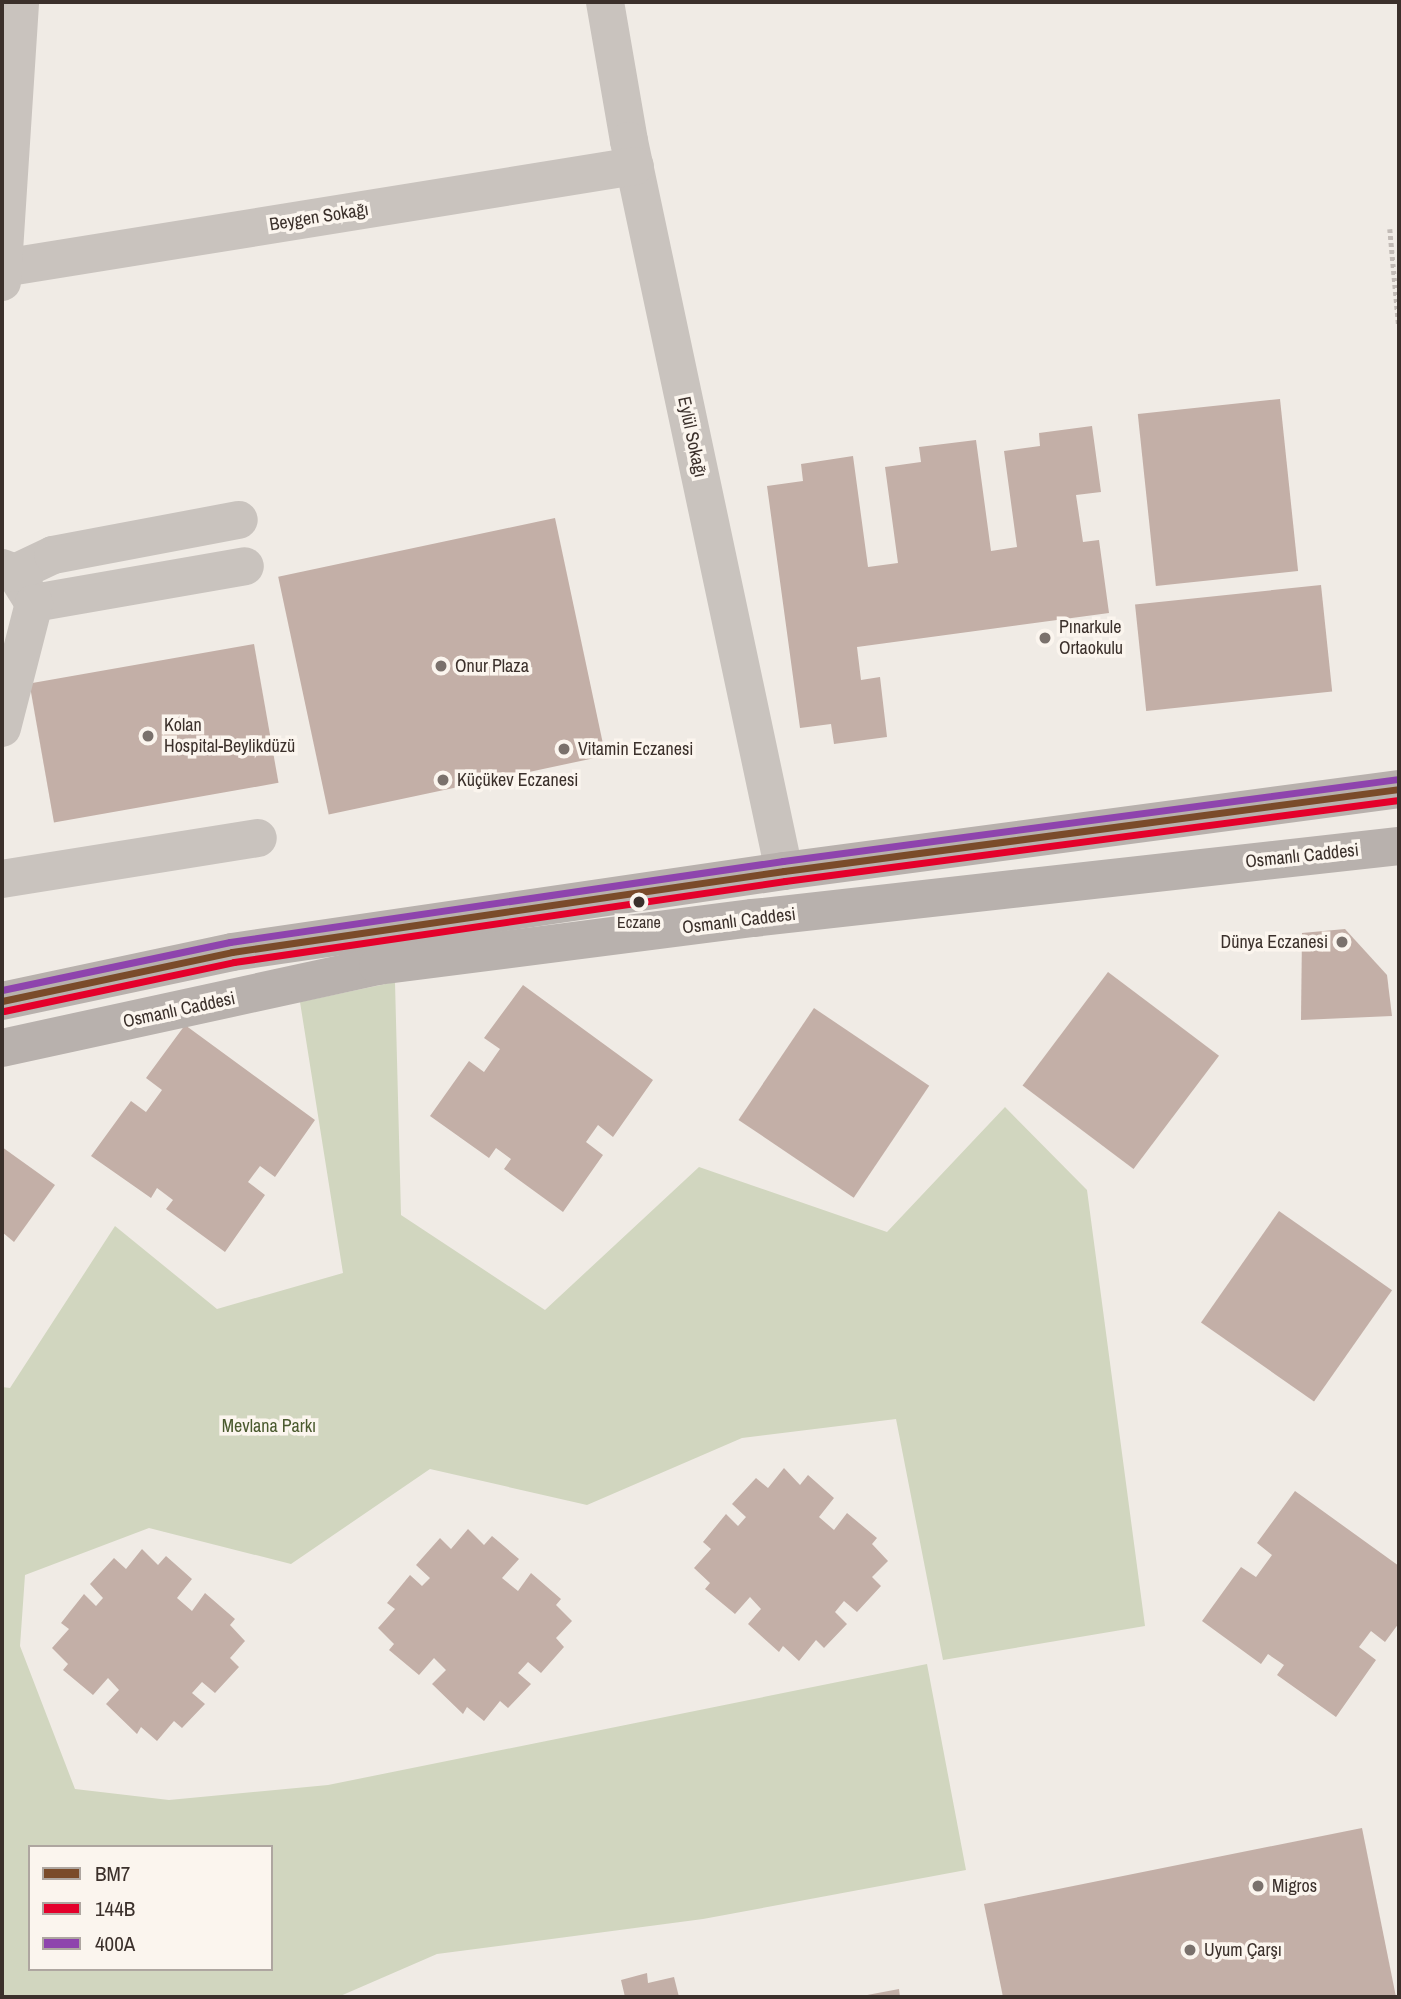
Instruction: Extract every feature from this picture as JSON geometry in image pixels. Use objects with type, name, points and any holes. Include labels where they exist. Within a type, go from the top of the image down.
[{"type":"main road","points":[[2,1001],[232,953],[784,871],[1399,789]]},
{"type":"main road","name":"Osmanlı Caddesi","points":[[2,1048],[379,966],[753,918],[1399,846]]},
{"type":"street","points":[[2,4],[12,2]]},
{"type":"street","points":[[2,282],[20,2]]},
{"type":"street","name":"Eylül Sokağı","points":[[605,2],[635,166],[784,871]]},
{"type":"street","name":"Beygen Sokağı","points":[[3,268],[635,166]]},
{"type":"street","points":[[2,728],[17,581],[53,555],[239,520]]},
{"type":"street","points":[[17,581],[245,566]]},
{"type":"street","points":[[2,878],[258,838]]},
{"type":"path","points":[[1390,229],[1399,327]]},
{"type":"green space","name":"Mevlana Parkı","points":[[395,982],[401,1215],[545,1310],[699,1167],[887,1232],[1005,1107],[1087,1190],[1145,1626],[943,1660],[896,1419],[742,1438],[587,1505],[430,1469],[291,1564],[149,1528],[25,1575],[20,1646],[75,1789],[169,1800],[328,1785],[927,1664],[966,1870],[703,1919],[437,1954],[338,1997],[2,1997],[2,1387],[10,1388],[115,1226],[217,1309],[343,1273],[300,1002]]},
{"type":"building","points":[[1280,399],[1298,571],[1156,586],[1138,414]]},
{"type":"building","points":[[1092,426],[1101,492],[1076,495],[1083,542],[1099,540],[1109,613],[857,647],[861,680],[880,677],[887,737],[834,744],[831,724],[800,728],[767,486],[803,481],[801,464],[853,456],[868,567],[898,563],[885,467],[921,462],[919,447],[976,440],[991,551],[1017,547],[1004,451],[1040,446],[1039,433]]},
{"type":"building","name":"Onur Plaza","points":[[555,518],[606,756],[329,815],[278,577]]},
{"type":"building","points":[[1321,585],[1332,691],[1146,711],[1135,605]]},
{"type":"building","points":[[254,644],[278,783],[54,822],[29,684]]},
{"type":"building","points":[[1345,929],[1387,975],[1392,1016],[1301,1020],[1302,933]]},
{"type":"building","points":[[1108,972],[1219,1056],[1134,1169],[1023,1085]]},
{"type":"building","points":[[523,985],[653,1080],[613,1137],[598,1125],[586,1142],[603,1155],[563,1212],[504,1169],[511,1159],[496,1148],[489,1158],[430,1116],[469,1061],[484,1072],[500,1049],[484,1038]]},
{"type":"building","points":[[814,1008],[929,1086],[854,1198],[739,1120]]},
{"type":"building","points":[[185,1025],[315,1120],[275,1177],[260,1166],[248,1182],[265,1195],[225,1252],[166,1209],[173,1200],[157,1188],[151,1198],[91,1156],[131,1101],[146,1112],[162,1090],[146,1078]]},
{"type":"building","points":[[2,1147],[55,1185],[14,1242],[2,1232]]},
{"type":"building","points":[[1279,1211],[1392,1290],[1314,1402],[1201,1322]]},
{"type":"building","points":[[784,1468],[800,1485],[808,1475],[834,1498],[819,1517],[834,1530],[847,1513],[877,1538],[872,1544],[888,1561],[872,1577],[881,1586],[857,1612],[844,1601],[835,1612],[847,1624],[824,1648],[816,1640],[799,1661],[783,1646],[779,1652],[748,1624],[761,1609],[750,1597],[735,1614],[705,1589],[710,1583],[694,1568],[711,1549],[703,1542],[726,1514],[738,1526],[746,1517],[732,1504],[756,1478],[768,1488]]},
{"type":"building","points":[[1295,1491],[1399,1566],[1399,1623],[1385,1642],[1371,1631],[1359,1647],[1376,1660],[1336,1717],[1277,1675],[1284,1665],[1268,1654],[1261,1664],[1202,1621],[1241,1567],[1256,1577],[1272,1555],[1257,1543]]},
{"type":"building","points":[[468,1529],[484,1545],[492,1536],[519,1559],[502,1578],[518,1591],[531,1573],[561,1599],[556,1605],[572,1621],[556,1638],[564,1647],[541,1673],[528,1662],[518,1673],[531,1684],[508,1708],[500,1701],[484,1721],[467,1707],[463,1714],[432,1684],[446,1670],[434,1658],[419,1675],[389,1650],[394,1644],[378,1628],[395,1609],[387,1603],[410,1575],[422,1586],[430,1578],[416,1565],[440,1538],[451,1549]]},
{"type":"building","points":[[142,1549],[158,1565],[166,1556],[192,1579],[177,1598],[192,1611],[205,1593],[235,1619],[230,1625],[245,1641],[230,1658],[239,1667],[215,1693],[202,1682],[192,1693],[205,1704],[182,1728],[174,1721],[157,1741],[141,1727],[137,1734],[106,1704],[119,1690],[108,1678],[93,1695],[63,1670],[68,1664],[52,1648],[69,1629],[61,1623],[84,1594],[96,1606],[103,1598],[90,1584],[114,1558],[126,1569]]},
{"type":"building","name":"Uyum Çarşı","points":[[1362,1828],[1396,1997],[1003,1997],[984,1904]]},
{"type":"building","points":[[647,1973],[648,1983],[674,1977],[679,1997],[625,1997],[621,1980]]},
{"type":"building","points":[[899,1989],[900,1997],[862,1997],[862,1996]]},
{"type":"transit line","name":"400A","points":[[2,990],[230,942],[783,861],[1398,779]]},
{"type":"transit line","name":"BM7","points":[[2,1001],[232,952],[784,871],[1399,789]]},
{"type":"transit line","name":"144B","points":[[4,1011],[234,962],[785,881],[1399,800]]},
{"type":"place","name":"Pınarkule Ortaokulu","points":[[1045,638]]},
{"type":"place","name":"Onur Plaza","points":[[441,666]]},
{"type":"place","name":"Kolan Hospital-Beylikdüzü","points":[[148,736]]},
{"type":"place","name":"Vitamin Eczanesi","points":[[564,749]]},
{"type":"place","name":"Küçükev Eczanesi","points":[[443,780]]},
{"type":"place","name":"Eczane","points":[[639,902]]},
{"type":"place","name":"Dünya Eczanesi","points":[[1342,942]]},
{"type":"place","name":"Migros","points":[[1258,1886]]},
{"type":"place","name":"Uyum Çarşı","points":[[1190,1950]]}]
